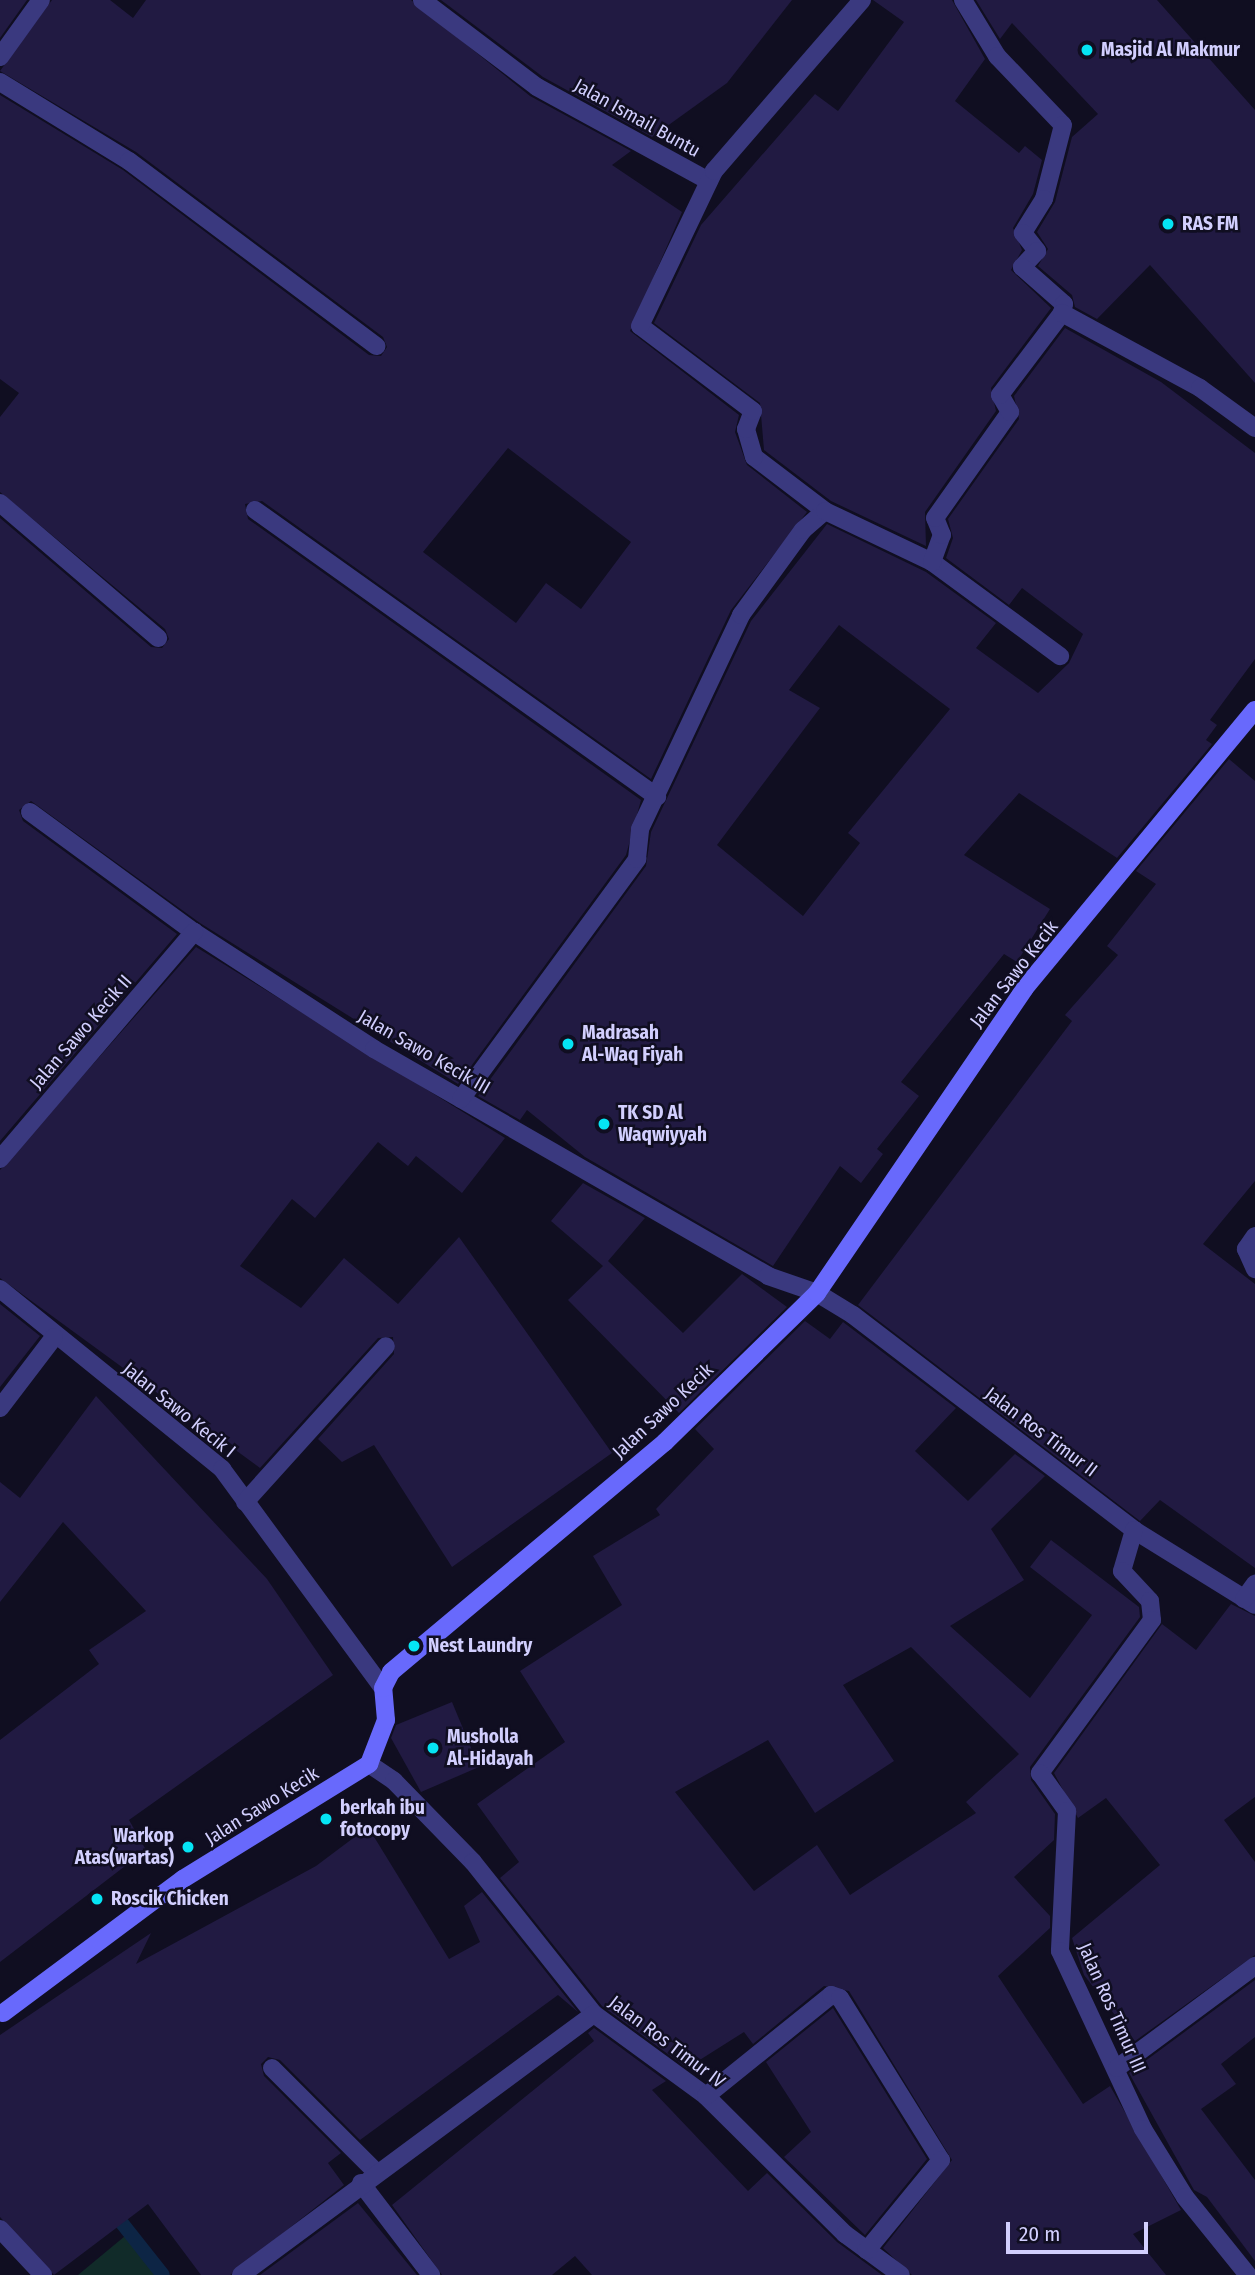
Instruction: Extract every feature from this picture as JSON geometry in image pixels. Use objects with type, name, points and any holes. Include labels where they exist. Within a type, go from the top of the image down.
[{"type":"street","points":[[0,57],[41,0]]},
{"type":"street","name":"Jalan Ismail Buntu","points":[[422,0],[537,87],[709,181],[862,0]]},
{"type":"street","points":[[932,562],[942,535],[935,518],[1010,412],[1000,396],[1062,313],[1065,304],[1023,267],[1037,251],[1023,233],[1044,199],[1063,125],[997,56],[963,0]]},
{"type":"street","points":[[0,82],[129,161],[376,346]]},
{"type":"street","points":[[709,181],[640,326],[753,411],[746,429],[754,457],[825,511],[932,562],[1060,656]]},
{"type":"street","points":[[1062,313],[1200,388],[1255,428]]},
{"type":"street","points":[[0,503],[158,638]]},
{"type":"street","points":[[255,510],[657,797]]},
{"type":"street","points":[[461,1099],[637,859],[640,830],[741,615],[803,530],[825,511]]},
{"type":"street","name":"Jalan Sawo Kecik","points":[[383,1688],[391,1672],[665,1442],[817,1293],[1024,989],[1253,718]]},
{"type":"street","name":"Jalan Sawo Kecik III","points":[[30,812],[194,932],[461,1099],[768,1276],[817,1293]]},
{"type":"street","name":"Jalan Sawo Kecik II","points":[[0,1159],[194,932]]},
{"type":"street","points":[[1255,1236],[1246,1249],[1255,1269]]},
{"type":"street","name":"Jalan Sawo Kecik I","points":[[0,1289],[54,1338],[222,1469],[383,1688]]},
{"type":"street","name":"Jalan Ros Timur II","points":[[817,1293],[1134,1530],[1249,1602]]},
{"type":"street","points":[[0,1408],[54,1338]]},
{"type":"street","points":[[245,1502],[386,1346]]},
{"type":"street","name":"Jalan Ros Timur III","points":[[1134,1530],[1122,1571],[1150,1601],[1152,1620],[1040,1773],[1067,1811],[1060,1951],[1117,2068],[1143,2129],[1185,2197],[1248,2275]]},
{"type":"street","points":[[1249,1602],[1255,1584]]},
{"type":"street","points":[[369,1765],[386,1720],[383,1688]]},
{"type":"street","name":"Jalan Sawo Kecik","points":[[1,2015],[183,1880],[369,1765]]},
{"type":"street","name":"Jalan Ros Timur IV","points":[[369,1765],[394,1781],[473,1862],[594,2014],[706,2096],[867,2250],[901,2275]]},
{"type":"street","points":[[1117,2068],[1255,1966]]},
{"type":"street","points":[[706,2096],[831,1995],[840,1998],[941,2160],[867,2250]]},
{"type":"street","points":[[241,2275],[361,2183],[594,2014]]},
{"type":"street","points":[[272,2068],[376,2172]]},
{"type":"street","points":[[361,2183],[431,2275]]},
{"type":"street","points":[[0,2229],[43,2275]]},
{"type":"green space","points":[[125,2236],[155,2275],[78,2275]]},
{"type":"building","points":[[0,0],[27,0],[0,38]]},
{"type":"building","points":[[52,0],[110,0],[133,18],[146,0],[411,0],[530,96],[631,151],[612,165],[682,212],[630,331],[739,415],[735,432],[747,465],[807,512],[731,610],[651,779],[262,501],[245,504],[248,519],[641,800],[626,855],[458,1084],[200,923],[31,801],[19,810],[23,821],[177,934],[0,1141],[0,518],[151,647],[162,648],[169,639],[165,629],[0,492],[0,417],[19,393],[0,379],[0,95],[123,170],[369,355],[381,356],[387,347],[383,337],[136,152],[0,71]],"holes":[[[508,448],[631,542],[581,609],[546,583],[516,623],[423,552]]]},
{"type":"building","points":[[441,0],[792,0],[727,83],[652,137],[543,77]]},
{"type":"building","points":[[873,0],[952,0],[985,59],[955,101],[1019,153],[1025,146],[1042,160],[1033,194],[1013,228],[1022,250],[1011,270],[1051,308],[991,388],[996,411],[925,512],[926,546],[831,501],[764,450],[760,403],[654,323],[701,225],[815,94],[838,111],[904,22]]},
{"type":"building","name":"RAS FM","points":[[976,0],[1157,0],[1255,110],[1255,383],[1150,265],[1097,319],[1075,307],[1072,295],[1038,266],[1048,249],[1037,232],[1055,202],[1072,137],[1098,114],[1012,23],[1000,39]]},
{"type":"building","points":[[1065,328],[1161,382],[1255,453],[1255,659],[1210,720],[1217,725],[1206,740],[1212,744],[1117,858],[1019,793],[964,855],[1050,909],[1017,962],[1004,954],[901,1082],[919,1096],[877,1149],[883,1154],[861,1183],[840,1166],[773,1266],[585,1157],[527,1110],[520,1120],[478,1096],[646,866],[651,832],[751,621],[827,524],[926,572],[996,623],[976,648],[1038,693],[1069,663],[1083,634],[1022,588],[1009,605],[946,558],[953,538],[948,519],[1019,419],[1014,396]],"holes":[[[839,625],[950,709],[848,833],[860,843],[803,916],[717,845],[820,708],[789,690]]]},
{"type":"building","points":[[1229,759],[1255,781],[1255,1181],[1203,1244],[1255,1284],[1255,1568],[1160,1500],[1140,1521],[858,1305],[1072,1021],[1065,1015],[1118,955],[1107,946],[1156,884],[1136,871]]},
{"type":"building","points":[[196,947],[505,1138],[462,1193],[416,1156],[408,1166],[378,1142],[315,1218],[292,1199],[240,1266],[301,1308],[344,1258],[398,1304],[459,1237],[612,1453],[452,1567],[374,1445],[342,1462],[318,1439],[394,1354],[393,1337],[378,1338],[260,1468],[0,1278],[0,1170]]},
{"type":"building","points":[[583,1183],[645,1218],[608,1261],[683,1333],[742,1274],[787,1307],[679,1413],[568,1300],[603,1266],[551,1221]]},
{"type":"building","points":[[0,1304],[40,1336],[0,1387]]},
{"type":"building","points":[[805,1321],[830,1339],[843,1322],[956,1408],[915,1451],[968,1501],[1015,1454],[1045,1476],[991,1529],[1024,1580],[950,1626],[1030,1698],[1092,1615],[1030,1567],[1051,1540],[1139,1607],[1140,1617],[1030,1767],[1031,1780],[1055,1814],[1054,1840],[1014,1877],[1050,1916],[1050,1928],[998,1976],[1083,2104],[1110,2086],[1181,2210],[1133,2234],[1166,2275],[912,2275],[883,2248],[952,2160],[849,1991],[824,1986],[753,2044],[744,2032],[687,2068],[602,2006],[500,1878],[519,1862],[477,1804],[565,1742],[520,1671],[622,1605],[593,1556],[660,1515],[656,1509],[714,1449],[695,1429]],"holes":[[[911,1647],[1019,1754],[966,1802],[976,1813],[850,1895],[817,1845],[754,1891],[675,1792],[768,1740],[815,1813],[894,1761],[843,1685]]]},
{"type":"building","points":[[96,1396],[267,1579],[333,1675],[129,1820],[146,1850],[0,1962],[0,1740],[99,1664],[89,1650],[146,1611],[63,1522],[0,1602],[0,1482],[20,1498]]},
{"type":"building","points":[[1231,1604],[1255,1616],[1255,1797],[1224,1820],[1255,1862],[1255,1955],[1135,2041],[1084,1975],[1072,1938],[1160,1865],[1106,1798],[1078,1818],[1054,1773],[1162,1624],[1196,1650]]},
{"type":"building","name":"Musholla Al-Hidayah","points":[[452,1702],[479,1767],[421,1792],[391,1738],[396,1725]]},
{"type":"building","points":[[368,1827],[449,1959],[480,1942],[464,1906],[482,1892],[578,2012],[558,1995],[360,2140],[280,2060],[268,2057],[261,2064],[264,2076],[341,2153],[328,2163],[344,2185],[230,2275],[201,2275],[148,2204],[54,2275],[0,2217],[0,2035],[151,1933],[136,1964],[316,1866]]},
{"type":"building","points":[[1255,1980],[1255,2037],[1221,2064],[1236,2084],[1201,2109],[1255,2180],[1255,2261],[1207,2197],[1194,2190],[1129,2073]]},
{"type":"building","points":[[833,2008],[927,2159],[865,2235],[784,2157],[811,2132],[766,2062]]},
{"type":"building","points":[[594,2028],[666,2081],[652,2090],[748,2191],[767,2173],[837,2242],[882,2275],[592,2275],[575,2256],[552,2275],[442,2275],[392,2205],[594,2041],[588,2033]]},
{"type":"building","points":[[358,2203],[417,2275],[260,2275]]},
{"type":"waterway","points":[[110,2208],[163,2275]]},
{"type":"place","name":"Masjid Al Makmur","points":[[1087,50]]},
{"type":"place","name":"RAS FM","points":[[1168,224]]},
{"type":"place","name":"Madrasah Al-Waq Fiyah","points":[[568,1044]]},
{"type":"place","name":"TK SD Al Waqwiyyah","points":[[604,1124]]},
{"type":"place","name":"Nest Laundry","points":[[414,1646]]},
{"type":"place","name":"Musholla Al-Hidayah","points":[[433,1748]]},
{"type":"place","name":"berkah ibu fotocopy","points":[[326,1819]]},
{"type":"place","name":"Warkop Atas(wartas)","points":[[188,1847]]},
{"type":"place","name":"Roscik Chicken","points":[[97,1899]]}]
